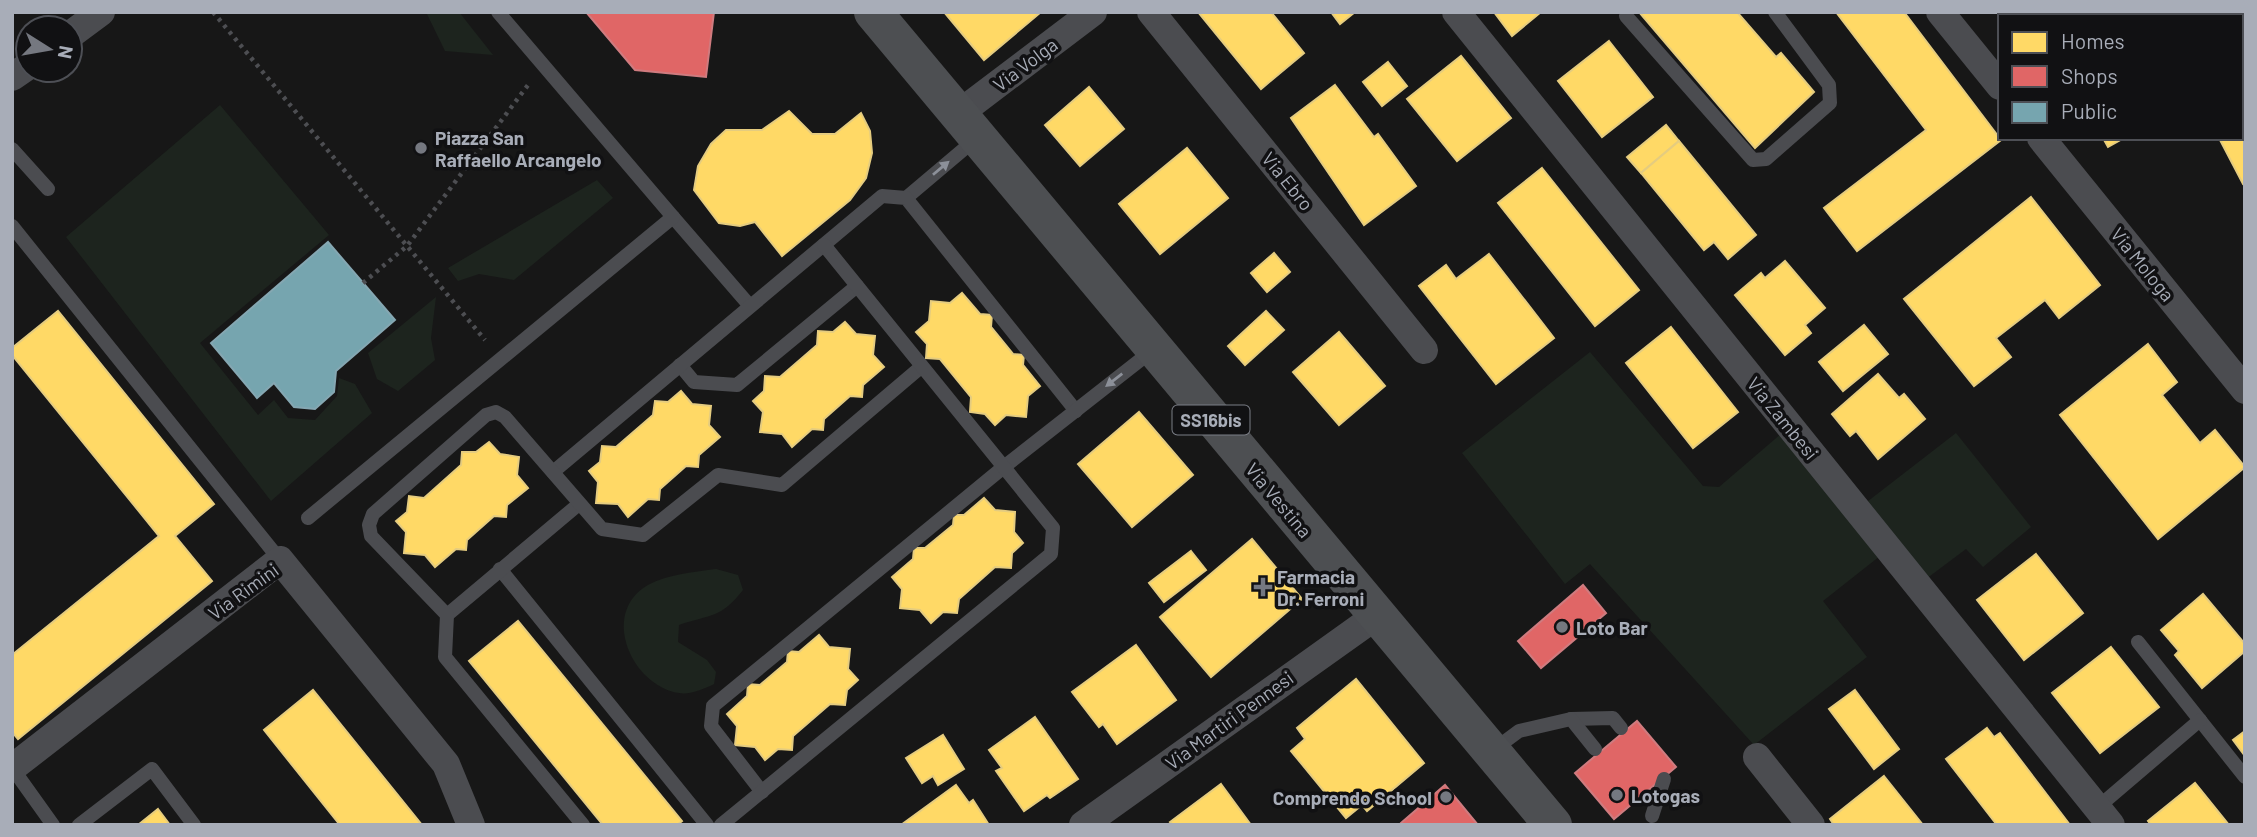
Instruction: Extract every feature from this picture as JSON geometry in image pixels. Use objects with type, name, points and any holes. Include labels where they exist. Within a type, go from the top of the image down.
[{"type":"main road","name":"Via Vestina","points":[[873,12],[1553,825]]},
{"type":"street","points":[[84,25],[101,12]]},
{"type":"street","name":"Via Volga","points":[[967,126],[1093,12]]},
{"type":"street","name":"Via Ebro","points":[[1151,12],[1424,350]]},
{"type":"street","name":"Via Zambesi","points":[[1456,12],[2104,816]]},
{"type":"street","points":[[1940,12],[1998,84]]},
{"type":"street","name":"Via Mologa","points":[[2043,140],[2245,390]]},
{"type":"street","name":"Via Rimini","points":[[13,769],[280,560],[446,764],[471,825]]},
{"type":"street","name":"Via Martiri Pennesi","points":[[1083,825],[1376,616]]},
{"type":"street","points":[[1757,757],[1811,825]]},
{"type":"lane","points":[[498,12],[750,306]]},
{"type":"lane","points":[[1626,16],[1753,160],[1766,159],[1830,103],[1829,85],[1774,12]]},
{"type":"lane","points":[[906,198],[967,126]]},
{"type":"lane","points":[[12,149],[48,189]]},
{"type":"lane","points":[[553,472],[882,196],[906,198],[1076,411]]},
{"type":"lane","points":[[308,518],[673,218]]},
{"type":"lane","points":[[12,226],[280,560]]},
{"type":"lane","points":[[721,825],[1051,554],[1053,528],[824,245]]},
{"type":"lane","points":[[680,365],[694,382],[737,385],[857,286]]},
{"type":"lane","points":[[762,792],[711,726],[713,706],[1005,466],[1153,350]]},
{"type":"lane","points":[[447,615],[371,536],[369,525],[373,514],[491,413],[505,417],[602,530],[643,535],[718,475],[782,485],[921,366]]},
{"type":"lane","points":[[579,504],[447,615],[444,657],[583,825]]},
{"type":"lane","points":[[500,569],[707,825]]},
{"type":"lane","points":[[2138,642],[2245,777]]},
{"type":"lane","points":[[1491,752],[1519,731],[1571,719],[1613,718],[1621,728]]},
{"type":"lane","points":[[1571,719],[1595,748]]},
{"type":"lane","points":[[2104,816],[2200,720]]},
{"type":"lane","name":"Via Rimini","points":[[13,769],[53,825]]},
{"type":"lane","points":[[79,825],[152,769],[194,825]]},
{"type":"lane","points":[[1648,815],[1664,779]]},
{"type":"path","points":[[213,12],[501,359]]},
{"type":"path","points":[[363,283],[407,246],[543,64]]},
{"type":"shaded area","points":[[426,12],[459,12],[493,55],[445,51]]},
{"type":"shaded area","points":[[220,105],[329,235],[200,343],[258,415],[274,400],[288,418],[315,420],[337,396],[339,378],[355,384],[372,413],[271,501],[66,237]]},
{"type":"shaded area","points":[[597,180],[613,198],[514,280],[479,274],[458,281],[448,268]]},
{"type":"shaded area","points":[[436,297],[431,338],[435,360],[398,391],[377,379],[368,353]]},
{"type":"shaded area","points":[[1590,352],[1703,486],[1719,487],[1781,434],[1880,556],[1823,601],[1867,657],[1754,745],[1590,564],[1565,584],[1462,453]]},
{"type":"shaded area","points":[[1956,433],[2031,527],[1983,567],[1966,549],[1926,579],[1863,505]]},
{"type":"shaded area","points":[[716,569],[738,575],[743,590],[721,611],[679,625],[678,642],[707,660],[716,672],[714,684],[688,693],[662,687],[647,677],[628,647],[624,630],[626,613],[633,597],[656,581]]},
{"type":"building: Homes","points":[[944,12],[1041,12],[984,60]]},
{"type":"building: Homes","points":[[1198,12],[1271,12],[1304,53],[1261,89]]},
{"type":"building: Homes","points":[[1331,12],[1355,12],[1340,24]]},
{"type":"building: Homes","points":[[1494,12],[1541,12],[1512,36]]},
{"type":"building: Homes","points":[[1639,12],[1737,12],[1776,57],[1781,53],[1814,92],[1755,148]]},
{"type":"building: Homes","points":[[1836,12],[1904,12],[1998,136],[1998,140],[2001,140],[1857,251],[1824,208],[1926,130]]},
{"type":"building: Homes","points":[[1609,41],[1653,97],[1602,137],[1558,81]]},
{"type":"building: Homes","points":[[1461,56],[1511,118],[1457,161],[1407,99]]},
{"type":"building: Homes","points":[[1388,62],[1407,86],[1382,106],[1363,82]]},
{"type":"building: Homes","points":[[1335,85],[1374,137],[1378,134],[1416,186],[1364,225],[1291,118]]},
{"type":"building: Homes","points":[[1089,87],[1124,129],[1080,166],[1045,125]]},
{"type":"building: Homes","points":[[789,111],[812,134],[835,134],[861,113],[870,131],[872,153],[866,178],[850,200],[782,256],[755,222],[740,226],[719,223],[694,190],[698,166],[711,144],[726,130],[762,130]]},
{"type":"building: Homes","points":[[2245,112],[2243,184],[2220,140],[2243,140]]},
{"type":"building: Homes","points":[[1666,125],[1679,141],[1641,173],[1627,157]]},
{"type":"building: Homes","points":[[2104,140],[2120,140],[2108,147]]},
{"type":"building: Homes","points":[[1679,141],[1756,235],[1728,259],[1714,242],[1704,250],[1641,173]]},
{"type":"building: Homes","points":[[1187,148],[1228,198],[1160,254],[1119,204]]},
{"type":"building: Homes","points":[[1542,168],[1639,290],[1595,326],[1498,203]]},
{"type":"building: Homes","points":[[2031,197],[2100,285],[2059,318],[2045,300],[1996,338],[2011,357],[1974,386],[1904,299]]},
{"type":"building: Homes","points":[[1274,253],[1290,272],[1267,292],[1251,273]]},
{"type":"building: Homes","points":[[1489,254],[1554,338],[1496,384],[1419,286],[1446,265],[1456,279]]},
{"type":"building: Homes","points":[[1785,261],[1825,308],[1805,325],[1811,333],[1785,355],[1735,295],[1761,273],[1765,278]]},
{"type":"building: Homes","points":[[962,293],[980,314],[992,315],[991,327],[1013,354],[1024,355],[1023,365],[1040,386],[1028,396],[1026,417],[1006,415],[995,425],[985,414],[970,412],[971,397],[940,359],[926,358],[927,344],[916,332],[929,321],[931,301],[950,303]]},
{"type":"building: Homes","points":[[58,311],[214,504],[175,536],[212,581],[18,739],[12,732],[12,655],[159,536],[12,355],[12,348]]},
{"type":"building: Homes","points":[[1266,311],[1284,330],[1245,365],[1228,346]]},
{"type":"building: Homes","points":[[845,322],[856,334],[875,336],[873,355],[884,367],[863,385],[862,397],[850,396],[824,419],[823,430],[812,429],[792,447],[782,434],[760,432],[763,412],[753,401],[764,391],[765,376],[780,377],[817,345],[818,331],[833,332]]},
{"type":"building: Homes","points":[[1864,325],[1888,354],[1843,391],[1819,362]]},
{"type":"building: Homes","points":[[1671,327],[1738,412],[1693,448],[1626,363]]},
{"type":"building: Homes","points":[[1339,332],[1385,386],[1339,425],[1293,372]]},
{"type":"building: Homes","points":[[2148,344],[2177,382],[2162,395],[2200,443],[2215,430],[2245,467],[2158,539],[2060,415]]},
{"type":"building: Homes","points":[[1878,374],[1899,398],[1904,394],[1925,419],[1878,459],[1856,431],[1850,436],[1832,414]]},
{"type":"building: Homes","points":[[681,391],[692,404],[711,406],[709,425],[720,437],[699,455],[698,467],[686,466],[660,489],[659,500],[648,499],[628,517],[618,504],[596,503],[598,482],[589,471],[600,462],[602,446],[616,447],[653,415],[655,401],[668,402]]},
{"type":"building: Homes","points":[[1139,412],[1193,475],[1132,527],[1078,464]]},
{"type":"building: Homes","points":[[489,442],[500,454],[519,457],[517,475],[528,488],[507,505],[506,517],[494,516],[467,540],[466,550],[456,549],[435,567],[425,555],[404,553],[406,532],[396,521],[407,512],[409,496],[424,498],[461,465],[462,452],[476,452]]},
{"type":"building: Homes","points":[[984,498],[995,510],[1015,512],[1014,532],[1023,543],[1012,553],[1011,568],[995,567],[959,599],[957,613],[943,612],[931,623],[920,610],[900,608],[902,589],[892,577],[913,559],[914,548],[925,548],[953,525],[954,515],[964,515]]},
{"type":"building: Homes","points":[[1252,539],[1302,599],[1211,677],[1160,617]]},
{"type":"building: Homes","points":[[1191,551],[1206,570],[1164,602],[1149,583]]},
{"type":"building: Homes","points":[[2036,554],[2083,613],[2024,660],[1977,600]]},
{"type":"building: Homes","points":[[2203,594],[2245,644],[2245,651],[2202,688],[2175,655],[2179,651],[2161,630]]},
{"type":"building: Homes","points":[[518,621],[682,821],[677,825],[603,825],[469,661]]},
{"type":"building: Homes","points":[[819,635],[829,647],[850,649],[848,669],[858,680],[847,690],[845,705],[830,704],[793,736],[792,750],[778,749],[765,760],[755,747],[735,745],[737,726],[727,714],[747,696],[748,684],[760,685],[787,662],[788,651],[799,652]]},
{"type":"building: Homes","points":[[1136,645],[1176,700],[1117,744],[1103,724],[1099,727],[1072,692]]},
{"type":"building: Homes","points":[[2111,647],[2159,707],[2100,753],[2052,693]]},
{"type":"building: Homes","points":[[1356,679],[1424,763],[1367,811],[1362,805],[1346,818],[1291,751],[1305,739],[1297,728]]},
{"type":"building: Homes","points":[[313,690],[422,825],[340,825],[264,730]]},
{"type":"building: Homes","points":[[1855,690],[1899,749],[1874,769],[1829,709]]},
{"type":"building: Homes","points":[[1035,717],[1078,779],[1024,811],[996,771],[1002,768],[989,750]]},
{"type":"building: Homes","points":[[1987,728],[1994,737],[2000,733],[2070,825],[1997,825],[1946,759]]},
{"type":"building: Homes","points":[[2245,731],[2245,756],[2233,740]]},
{"type":"building: Homes","points":[[943,735],[964,769],[938,785],[933,776],[922,783],[906,758]]},
{"type":"building: Homes","points":[[1884,776],[1923,825],[1834,825],[1830,819]]},
{"type":"building: Homes","points":[[2195,783],[2229,825],[2151,825],[2148,821]]},
{"type":"building: Homes","points":[[1221,784],[1251,825],[1173,825],[1170,822]]},
{"type":"building: Homes","points":[[956,785],[969,803],[973,800],[989,825],[901,825]]},
{"type":"building: Homes","points":[[158,809],[170,825],[138,825]]},
{"type":"building: Shops","points":[[586,12],[714,12],[706,77],[635,70]]},
{"type":"building: Shops","name":"Loto Bar","points":[[1583,585],[1606,613],[1541,668],[1518,641]]},
{"type":"building: Shops","points":[[1637,721],[1676,767],[1614,819],[1575,773]]},
{"type":"building: Shops","points":[[1445,785],[1478,825],[1402,825],[1401,823]]},
{"type":"building: Public","points":[[328,242],[395,320],[336,371],[334,392],[315,409],[294,407],[274,383],[257,398],[211,343]]},
{"type":"place","name":"Piazza San Raffaello Arcangelo","points":[[421,148]]},
{"type":"place","name":"Farmacia Dr. Ferroni","points":[[1263,587]]},
{"type":"place","name":"Loto Bar","points":[[1562,627]]},
{"type":"place","name":"Lotogas","points":[[1617,795]]},
{"type":"place","name":"Comprendo School","points":[[1446,797]]}]
